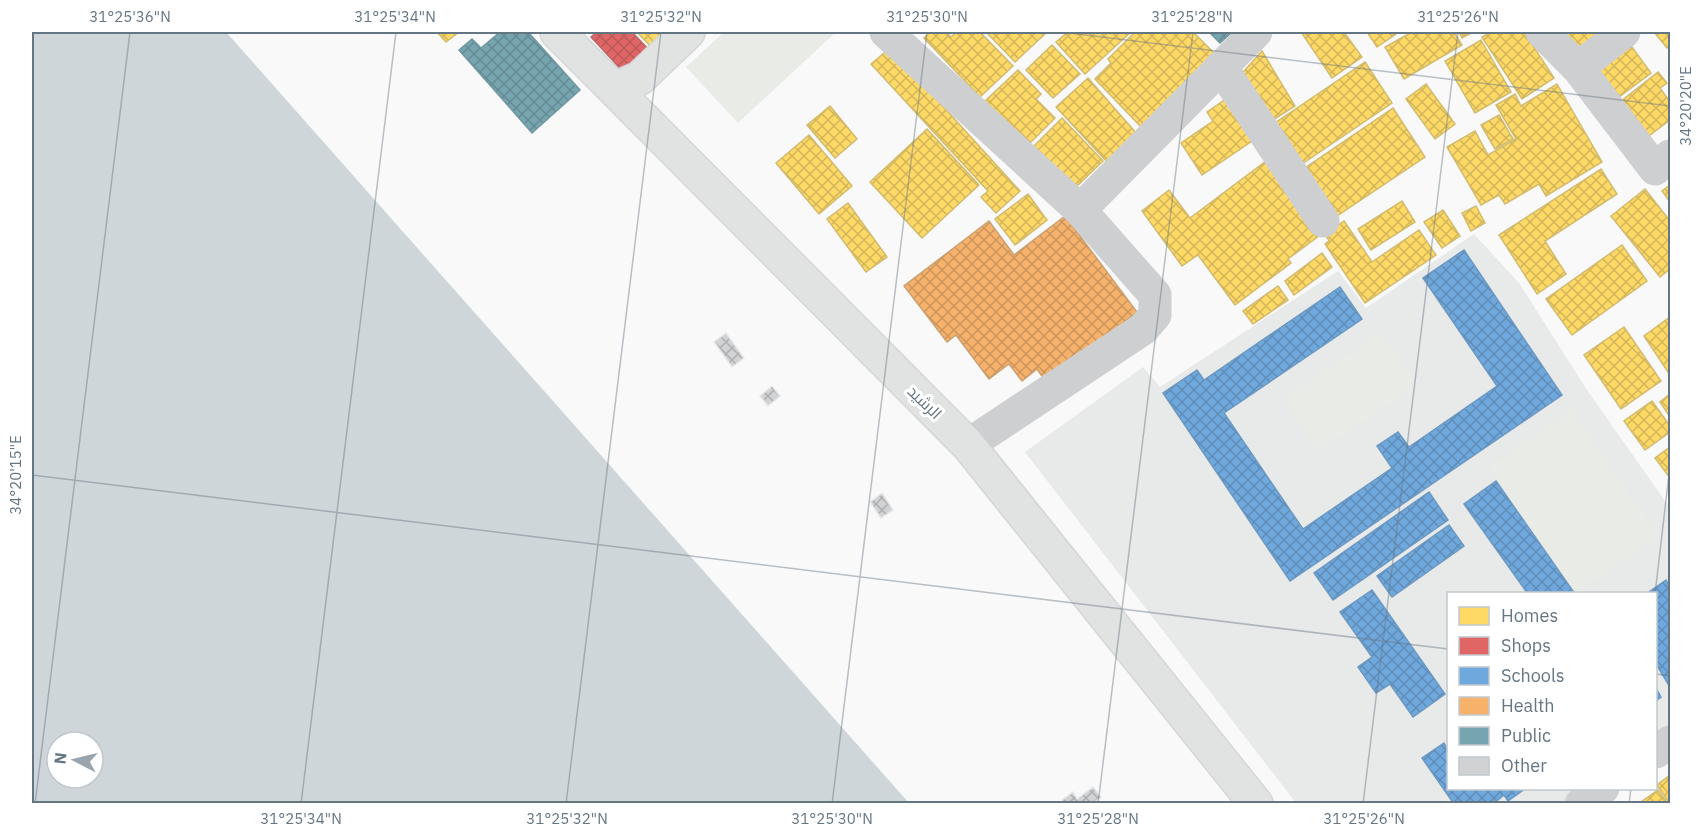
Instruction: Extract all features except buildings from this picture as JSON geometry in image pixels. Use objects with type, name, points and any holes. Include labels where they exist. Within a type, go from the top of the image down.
[{"type":"main road","name":"الرشيد","points":[[557,32],[969,445],[1256,804]]},
{"type":"main road","points":[[615,89],[640,78],[688,32]]},
{"type":"street","points":[[886,32],[1080,210],[1155,295],[1155,315],[1143,329],[969,445]]},
{"type":"street","points":[[1080,210],[1256,32]]},
{"type":"street","points":[[1542,32],[1578,68],[1655,169],[1671,156]]},
{"type":"street","points":[[1578,68],[1624,32]]},
{"type":"street","points":[[1221,67],[1323,221]]},
{"type":"street","points":[[1657,751],[1671,742]]},
{"type":"street","points":[[1581,804],[1602,790]]},
{"type":"shaded area","points":[[32,32],[226,32],[909,803],[32,803]]},
{"type":"shaded area","points":[[724,32],[836,32],[738,123],[686,67]]},
{"type":"shaded area","points":[[1474,234],[1519,283],[1587,390],[1670,508],[1670,729],[1657,739],[1657,592],[1447,592],[1447,790],[1584,790],[1564,803],[1296,803],[1025,452],[1143,367],[1160,387],[1338,271],[1366,308]]},
{"type":"shaded area","points":[[1383,332],[1418,385],[1318,451],[1283,398]]},
{"type":"shaded area","points":[[1572,409],[1659,537],[1579,592],[1575,592],[1489,467]]}]
